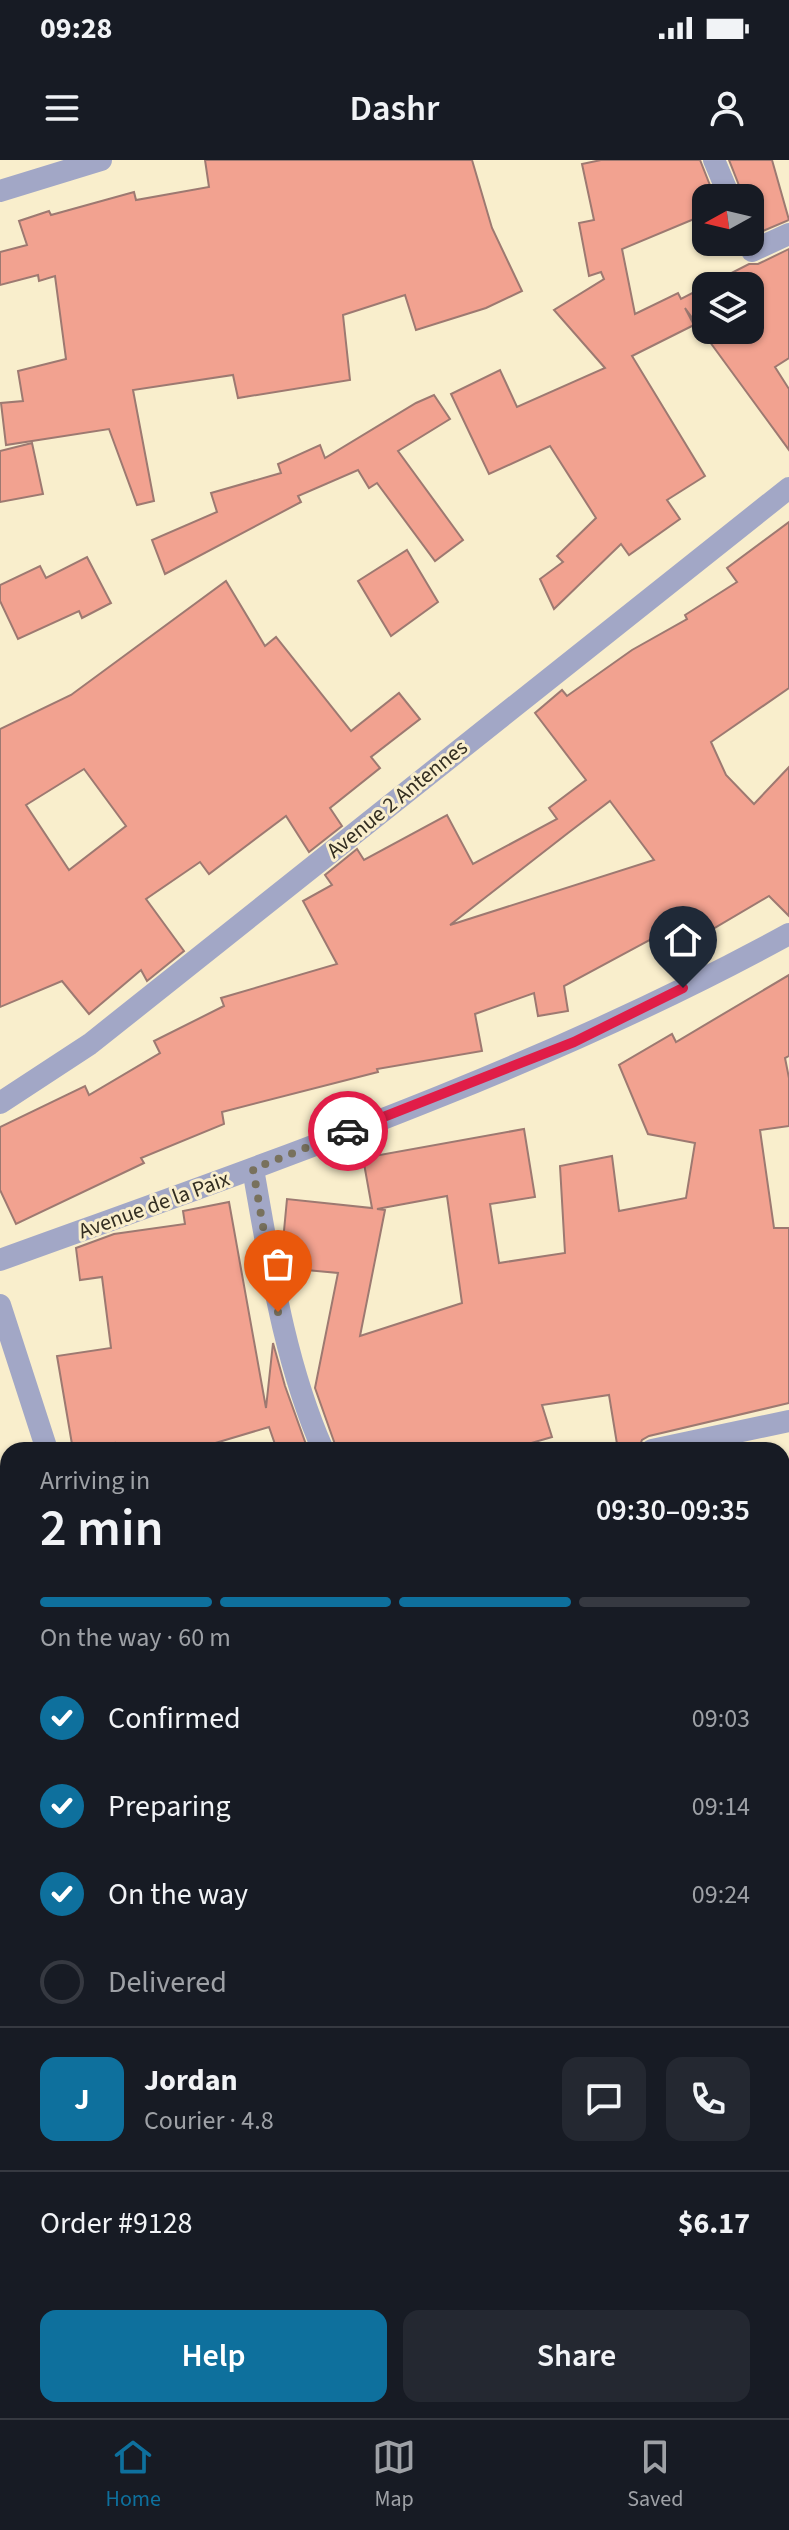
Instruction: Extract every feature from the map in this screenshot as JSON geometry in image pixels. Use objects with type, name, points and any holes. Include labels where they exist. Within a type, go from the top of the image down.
[{"type":"street","points":[[0,191],[56,167],[101,160]]},
{"type":"street","points":[[714,160],[724,184]]},
{"type":"street","points":[[764,245],[789,234]]},
{"type":"street","name":"Avenue 2 Antennes","points":[[0,1103],[90,1044],[789,488]]},
{"type":"street","name":"Avenue de la Paix","points":[[0,1260],[253,1169],[574,1042],[789,934]]},
{"type":"street","points":[[253,1169],[278,1312],[319,1442]]},
{"type":"street","points":[[0,1305],[44,1442]]},
{"type":"street","points":[[690,1442],[789,1421]]},
{"type":"building","points":[[205,160],[472,160],[492,228],[522,291],[486,308],[416,330],[405,295],[343,315],[350,380],[238,398],[233,375],[133,390],[154,501],[137,505],[109,429],[6,445],[1,403],[23,401],[18,371],[66,359],[55,276],[39,281],[38,275],[0,285],[0,252],[27,245],[19,221],[49,211],[51,215],[134,192],[136,200],[209,187]]},
{"type":"building","points":[[601,160],[700,160],[709,184],[692,184],[692,220],[622,249],[635,314],[678,293],[681,299],[692,293],[692,318],[685,308],[692,326],[632,356],[705,476],[667,500],[680,519],[629,555],[621,544],[554,609],[540,579],[563,562],[557,556],[596,518],[550,446],[489,474],[451,394],[500,370],[517,407],[605,368],[554,310],[604,279],[601,272],[589,276],[579,223],[594,220],[582,164]]},
{"type":"building","points":[[729,160],[772,160],[789,220],[764,230],[764,184],[738,184]]},
{"type":"building","points":[[789,249],[789,358],[775,367],[789,389],[789,450],[711,344],[764,344],[764,272],[733,272]]},
{"type":"building","points":[[434,395],[450,419],[398,451],[463,540],[435,561],[377,483],[369,488],[358,470],[298,496],[301,502],[165,574],[152,540],[217,512],[211,493],[281,473],[278,464],[320,445],[325,458]]},
{"type":"building","points":[[32,443],[43,494],[0,502],[0,451]]},
{"type":"building","points":[[789,522],[789,688],[711,742],[726,775],[754,804],[789,767],[789,916],[769,896],[708,932],[710,936],[679,952],[668,930],[564,986],[568,1011],[538,1016],[534,993],[475,1014],[482,1051],[377,1069],[378,1072],[222,1112],[224,1124],[141,1158],[144,1163],[16,1224],[0,1190],[0,1127],[85,1086],[89,1095],[160,1053],[154,1041],[224,1006],[221,998],[337,964],[303,901],[332,885],[325,875],[357,849],[364,860],[447,815],[473,864],[557,819],[549,808],[586,780],[535,713],[562,690],[567,696],[632,650],[687,619],[685,615],[737,582],[727,568]],"holes":[[[610,801],[654,860],[450,925]]]},
{"type":"building","points":[[407,550],[438,602],[391,636],[358,581]]},
{"type":"building","points":[[87,557],[111,603],[82,618],[79,611],[18,639],[0,601],[0,585],[40,566],[46,578]]},
{"type":"building","points":[[226,581],[265,646],[276,637],[351,731],[399,693],[420,719],[371,757],[380,768],[330,808],[342,826],[309,852],[286,816],[209,874],[200,862],[146,899],[184,951],[147,981],[141,970],[89,1014],[62,981],[0,1007],[0,729],[71,695]],"holes":[[[84,769],[126,826],[69,870],[26,805]]]},
{"type":"building","points":[[789,975],[789,1056],[785,1058],[789,1078],[789,1126],[760,1130],[774,1228],[789,1228],[789,1403],[649,1436],[641,1442],[617,1442],[609,1395],[542,1405],[552,1437],[535,1442],[334,1442],[315,1388],[338,1273],[285,1268],[282,1252],[287,1199],[372,1208],[363,1158],[524,1129],[535,1197],[490,1204],[499,1263],[565,1253],[560,1166],[612,1156],[619,1211],[686,1198],[695,1143],[648,1134],[619,1065],[672,1034],[676,1042]],"holes":[[[447,1196],[462,1303],[360,1336],[385,1210],[377,1209]]]},
{"type":"building","points":[[229,1202],[266,1408],[273,1343],[305,1442],[274,1442],[269,1427],[219,1442],[72,1442],[57,1356],[111,1348],[102,1277],[80,1280],[76,1248],[114,1234],[185,1224],[183,1211]]},
{"type":"way so far","points":[[278,1312],[253,1169],[348,1131]]},
{"type":"route","points":[[348,1131],[574,1042],[683,988]]}]
